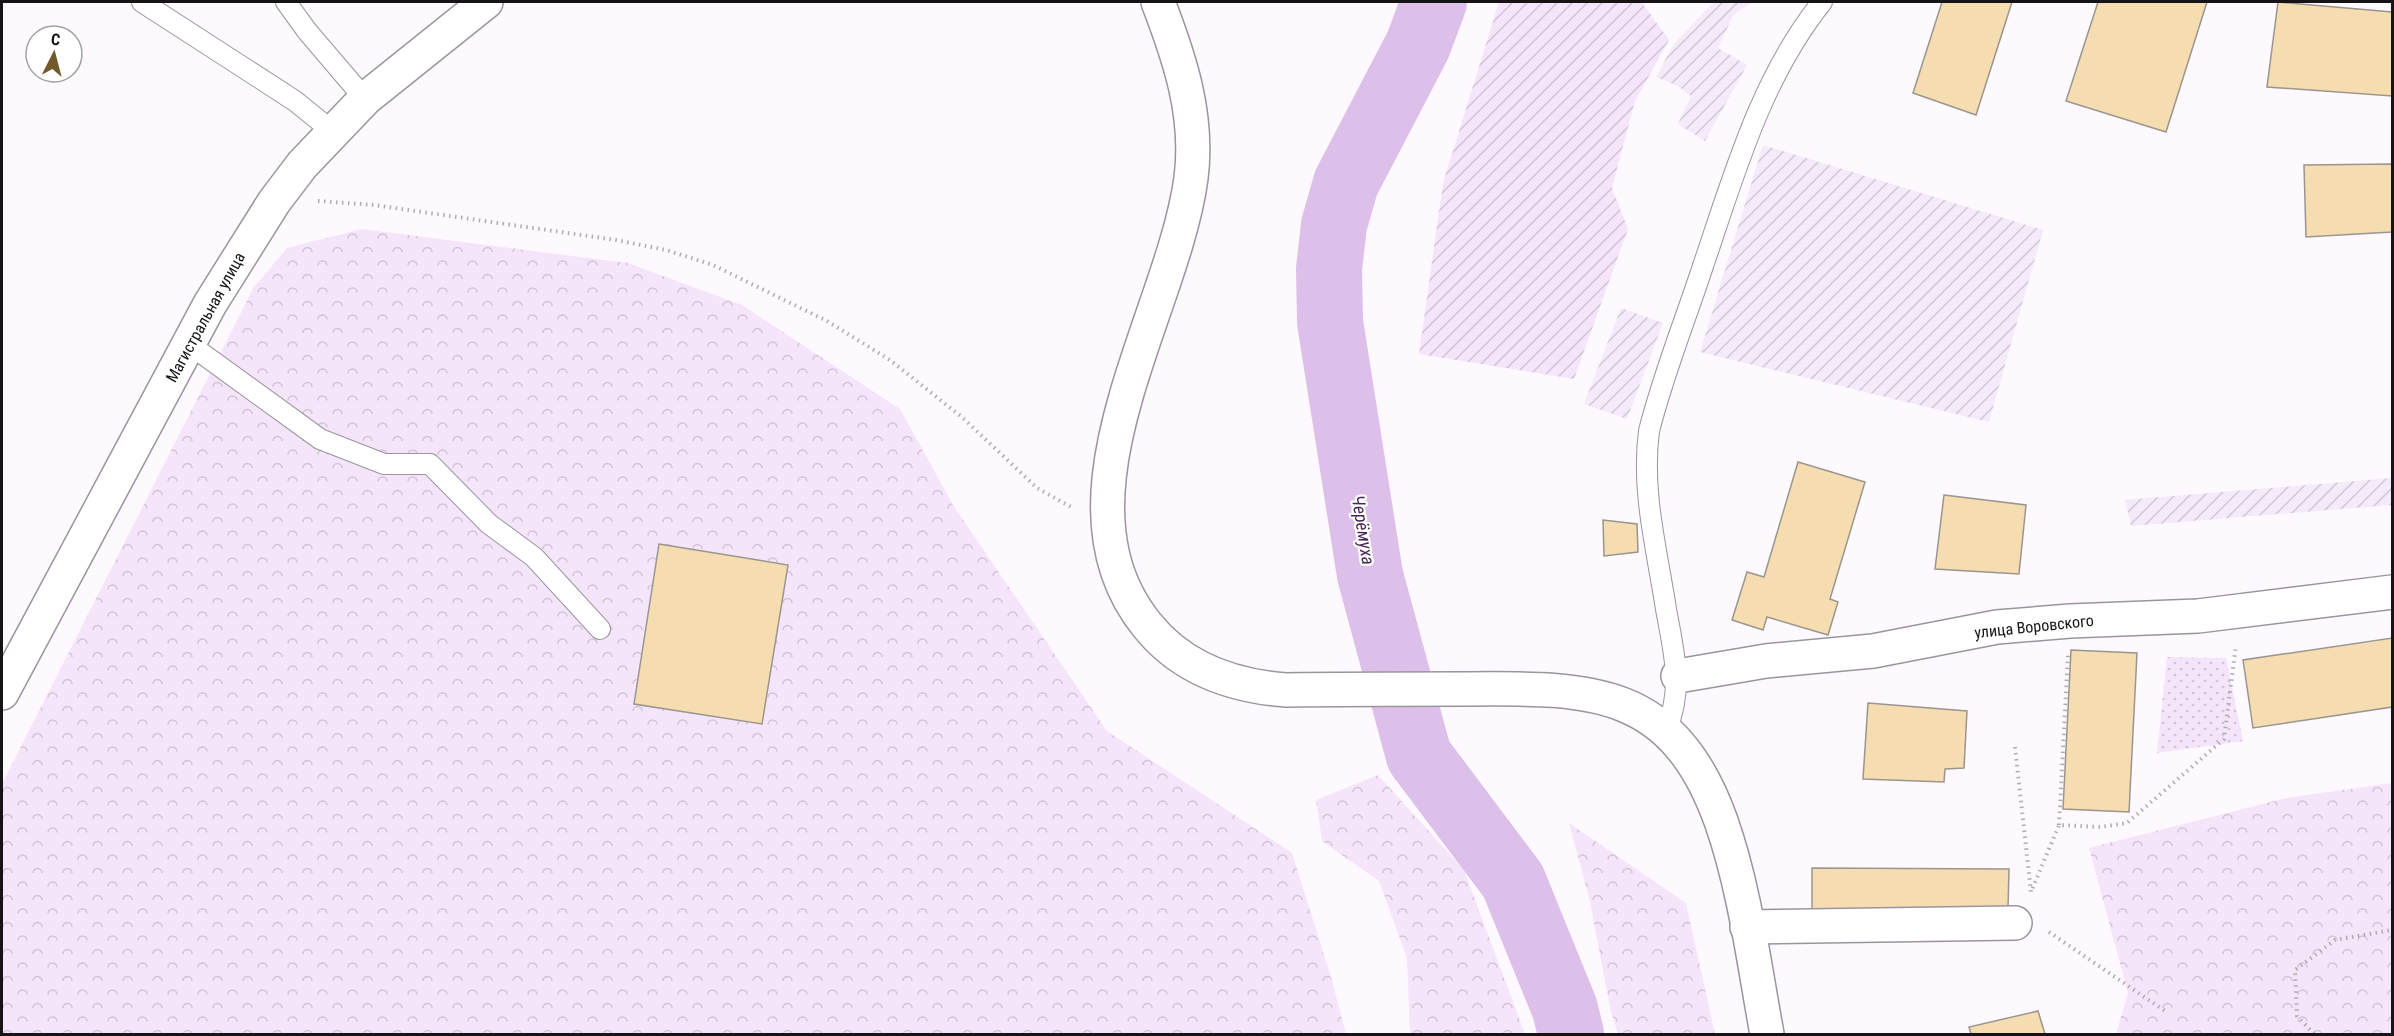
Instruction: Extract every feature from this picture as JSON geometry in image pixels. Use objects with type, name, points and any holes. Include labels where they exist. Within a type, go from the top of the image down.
[{"type":"street","name":"Магистральная улица","points":[[2,693],[216,295],[274,202],[332,131],[364,99],[486,2]]},
{"type":"street","points":[[1158,2],[1187,89],[1192,118],[1191,177],[1176,240],[1134,364],[1120,415],[1109,492],[1112,556],[1122,588],[1137,614],[1159,641],[1188,663],[1217,677],[1246,686],[1286,690],[1544,688],[1594,694],[1643,714],[1666,731],[1687,755],[1721,821],[1747,927],[1767,1035]]},
{"type":"street","name":"улица Воровского","points":[[1678,676],[1766,661],[1873,651],[1997,627],[2241,611],[2392,592]]},
{"type":"street","points":[[1747,927],[2029,916]]},
{"type":"lane","points":[[142,2],[295,101],[332,131]]},
{"type":"lane","points":[[286,2],[307,31],[364,99]]},
{"type":"lane","points":[[1666,731],[1674,711],[1678,676],[1649,505],[1646,477],[1649,431],[1746,140],[1785,55],[1801,28],[1822,2]]},
{"type":"lane","points":[[189,344],[320,439],[384,464],[430,464],[489,524],[534,557],[600,629]]},
{"type":"path","points":[[274,202],[322,201],[374,205],[616,240],[666,250],[713,265],[827,321],[890,360],[963,418],[1037,488],[1109,525]]},
{"type":"path","points":[[2059,825],[2100,827],[2127,823],[2224,739],[2241,611]]},
{"type":"path","points":[[2031,892],[2059,825],[2070,621]]},
{"type":"path","points":[[2015,747],[2031,892],[2029,916],[2165,1011]]},
{"type":"path","points":[[2314,1035],[2297,1016],[2295,970],[2335,940],[2392,930]]},
{"type":"shaded area","points":[[1714,2],[1751,3],[1734,14],[1718,48],[1747,65],[1705,141],[1678,124],[1691,96],[1678,86],[1656,77],[1673,45]]},
{"type":"shaded area","points":[[1763,145],[2043,230],[1989,422],[1700,352]]},
{"type":"shaded area","points":[[1621,308],[1663,323],[1627,419],[1584,404]]},
{"type":"shaded area","points":[[2392,478],[2392,505],[2131,526],[2125,500]]},
{"type":"green space","points":[[1499,2],[1645,2],[1643,4],[1669,40],[1635,101],[1612,188],[1628,229],[1574,379],[1419,354],[1443,183]]},
{"type":"green space","points":[[362,229],[628,263],[742,305],[900,409],[953,505],[1107,731],[1292,853],[1331,977],[1346,1034],[2,1034],[2,784],[254,287],[287,248]]},
{"type":"green space","points":[[2167,657],[2226,658],[2243,741],[2157,753]]},
{"type":"green space","points":[[1378,775],[1464,870],[1525,1034],[1410,1034],[1407,958],[1379,881],[1322,841],[1316,800]]},
{"type":"green space","points":[[2392,783],[2392,1034],[2116,1034],[2128,993],[2089,848],[2286,798]]},
{"type":"green space","points":[[1569,823],[1686,903],[1715,1034],[1618,1034],[1611,1012],[1589,897]]},
{"type":"building","points":[[1942,2],[2012,2],[1976,115],[1913,93]]},
{"type":"building","points":[[2098,2],[2207,2],[2166,132],[2066,101]]},
{"type":"building","points":[[2278,2],[2392,12],[2392,96],[2267,87]]},
{"type":"building","points":[[2392,164],[2392,232],[2306,237],[2304,165]]},
{"type":"building","points":[[1798,462],[1865,482],[1830,599],[1838,602],[1828,635],[1767,617],[1763,630],[1732,620],[1747,572],[1764,577]]},
{"type":"building","points":[[1944,495],[2026,505],[2019,574],[1935,569]]},
{"type":"building","points":[[1603,520],[1637,524],[1638,552],[1604,556]]},
{"type":"building","points":[[659,544],[788,565],[762,724],[634,704]]},
{"type":"building","points":[[2392,638],[2392,707],[2253,728],[2243,660]]},
{"type":"building","points":[[2071,650],[2137,653],[2129,812],[2063,809]]},
{"type":"building","points":[[1868,703],[1967,711],[1964,768],[1945,769],[1944,782],[1863,779]]},
{"type":"building","points":[[1812,868],[2009,869],[2008,909],[1812,911]]},
{"type":"building","points":[[2038,1011],[2045,1034],[1971,1034],[1969,1027]]},
{"type":"waterway","name":"Черёмуха","points":[[1434,2],[1418,45],[1346,183],[1334,225],[1329,269],[1330,322],[1370,575],[1419,756],[1513,881],[1565,1009],[1571,1034]]}]
